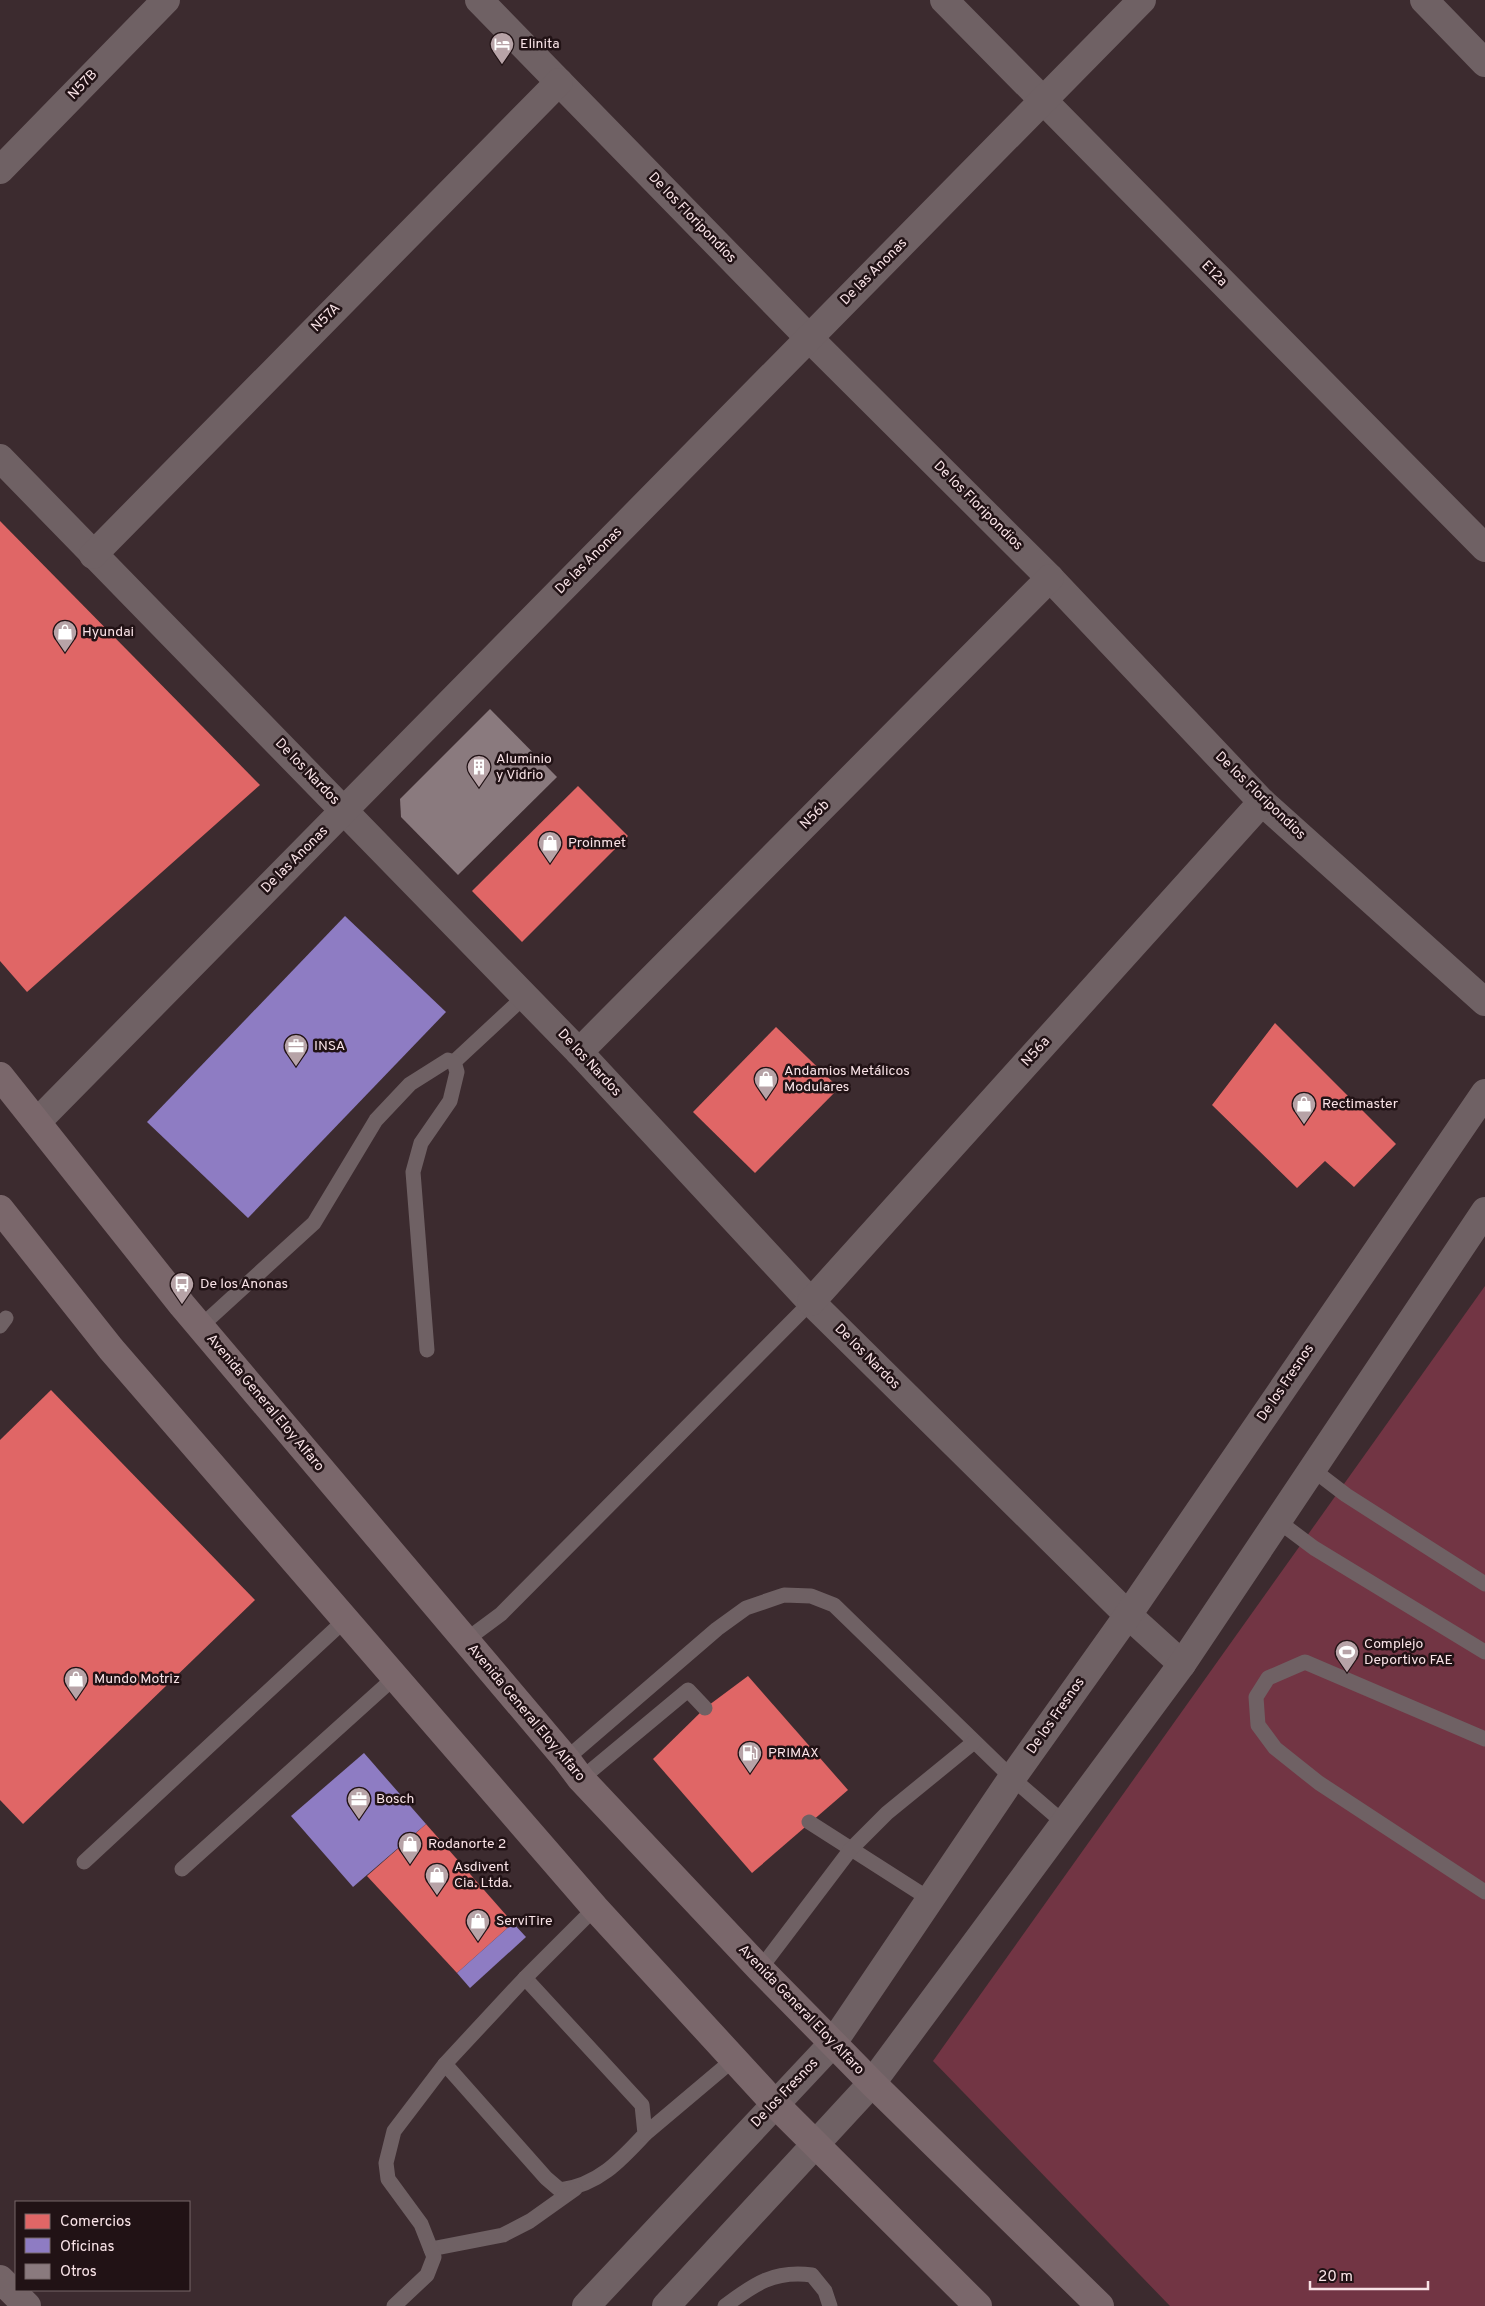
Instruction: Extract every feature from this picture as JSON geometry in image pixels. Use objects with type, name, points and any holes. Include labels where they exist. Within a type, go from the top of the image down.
[{"type":"main road","name":"Avenida General Eloy Alfaro","points":[[0,1076],[200,1327],[574,1769],[760,1969],[872,2083],[1100,2306]]},
{"type":"main road","points":[[0,1209],[111,1349],[595,1908],[776,2104],[978,2306]]},
{"type":"street","name":"N57B","points":[[0,170],[166,0]]},
{"type":"street","name":"De los Floripondios","points":[[479,0],[809,338],[1050,578],[1262,802],[1485,1002]]},
{"type":"street","name":"E12a","points":[[944,0],[1485,548]]},
{"type":"street","name":"De las Anonas","points":[[37,1122],[1142,0]]},
{"type":"street","points":[[1424,0],[1481,50]]},
{"type":"street","name":"N57A","points":[[93,555],[559,82]]},
{"type":"street","name":"De los Nardos","points":[[0,458],[579,1052],[811,1302],[1128,1615],[1182,1664]]},
{"type":"street","name":"N56b","points":[[579,1052],[1050,578]]},
{"type":"street","name":"N56a","points":[[811,1302],[1262,802]]},
{"type":"street","name":"De los Fresnos","points":[[586,2306],[833,2042],[1012,1778],[1128,1615],[1485,1093]]},
{"type":"street","points":[[672,2304],[872,2083],[1182,1664],[1485,1212]]},
{"type":"street","points":[[0,2279],[27,2306]]},
{"type":"lane","points":[[200,1327],[314,1223],[376,1120],[410,1084],[444,1062],[454,1062],[525,996]]},
{"type":"lane","points":[[427,1350],[413,1172],[421,1143],[450,1100],[457,1072],[454,1062]]},
{"type":"lane","points":[[466,1640],[501,1614],[811,1302]]},
{"type":"lane","points":[[1312,1469],[1346,1495],[1485,1584]]},
{"type":"lane","points":[[1278,1521],[1314,1548],[1485,1652]]},
{"type":"lane","points":[[574,1769],[717,1628],[746,1608],[784,1595],[811,1596],[834,1605],[974,1742],[1064,1823]]},
{"type":"lane","points":[[84,1862],[345,1620]]},
{"type":"lane","points":[[1485,1739],[1305,1662],[1268,1678],[1256,1697],[1258,1725],[1275,1748],[1319,1783],[1485,1892]]},
{"type":"lane","points":[[182,1869],[395,1677]]},
{"type":"lane","points":[[574,1769],[688,1690],[705,1708]]},
{"type":"lane","points":[[760,1969],[851,1849],[887,1813],[974,1742]]},
{"type":"lane","points":[[809,1822],[931,1900]]},
{"type":"lane","points":[[394,2306],[427,2275],[434,2257],[421,2224],[388,2179],[386,2163],[394,2131],[445,2064],[525,1978],[595,1908]]},
{"type":"lane","points":[[525,1978],[642,2105],[645,2134]]},
{"type":"lane","points":[[432,2250],[503,2235],[530,2221],[555,2201],[600,2177],[623,2158],[645,2134],[734,2059]]},
{"type":"lane","points":[[445,2064],[546,2178],[560,2190],[578,2188]]},
{"type":"lane","points":[[725,2306],[748,2289],[780,2274],[794,2273],[812,2275],[818,2281],[830,2306]]},
{"type":"shaded area","name":"Complejo Deportivo FAE","points":[[1485,1286],[1485,2306],[1170,2306],[933,2061]]},
{"type":"building: Comercios","name":"Hyundai","points":[[0,521],[260,785],[27,992],[0,961]]},
{"type":"building: Comercios","name":"Proinmet","points":[[578,786],[628,836],[522,942],[472,891]]},
{"type":"building: Comercios","name":"Rectimaster","points":[[1275,1023],[1396,1144],[1354,1187],[1325,1161],[1297,1188],[1212,1105]]},
{"type":"building: Comercios","name":"Andamios Metálicos Modulares","points":[[776,1027],[839,1088],[755,1173],[693,1112]]},
{"type":"building: Comercios","name":"Mundo Motriz","points":[[51,1390],[255,1600],[23,1824],[0,1800],[0,1440]]},
{"type":"building: Comercios","name":"PRIMAX","points":[[748,1676],[848,1790],[752,1873],[653,1759],[705,1708]]},
{"type":"building: Comercios","points":[[426,1824],[513,1923],[457,1973],[367,1876]]},
{"type":"building: Oficinas","name":"INSA","points":[[345,916],[446,1012],[248,1218],[147,1122]]},
{"type":"building: Oficinas","name":"Bosch","points":[[364,1753],[426,1824],[353,1887],[291,1816]]},
{"type":"building: Oficinas","points":[[513,1923],[526,1937],[470,1988],[457,1973]]},
{"type":"building: Otros","name":"Aluminio y Vidrio","points":[[490,709],[557,777],[458,875],[401,817],[400,799]]},
{"type":"place","name":"Elinita","points":[[502,65]]},
{"type":"place","name":"Hyundai","points":[[65,653]]},
{"type":"place","name":"Aluminio y Vidrio","points":[[479,788]]},
{"type":"place","name":"Proinmet","points":[[550,864]]},
{"type":"place","name":"INSA","points":[[296,1067]]},
{"type":"place","name":"Andamios Metálicos Modulares","points":[[766,1100]]},
{"type":"place","name":"Rectimaster","points":[[1304,1125]]},
{"type":"place","name":"De los Anonas","points":[[182,1305]]},
{"type":"place","name":"Complejo Deportivo FAE","points":[[1347,1673]]},
{"type":"place","name":"Mundo Motriz","points":[[76,1700]]},
{"type":"place","name":"PRIMAX","points":[[750,1774]]},
{"type":"place","name":"Bosch","points":[[359,1820]]},
{"type":"place","name":"Rodanorte 2","points":[[410,1865]]},
{"type":"place","name":"Asdivent Cia. Ltda.","points":[[437,1896]]},
{"type":"place","name":"ServiTire","points":[[478,1942]]}]
